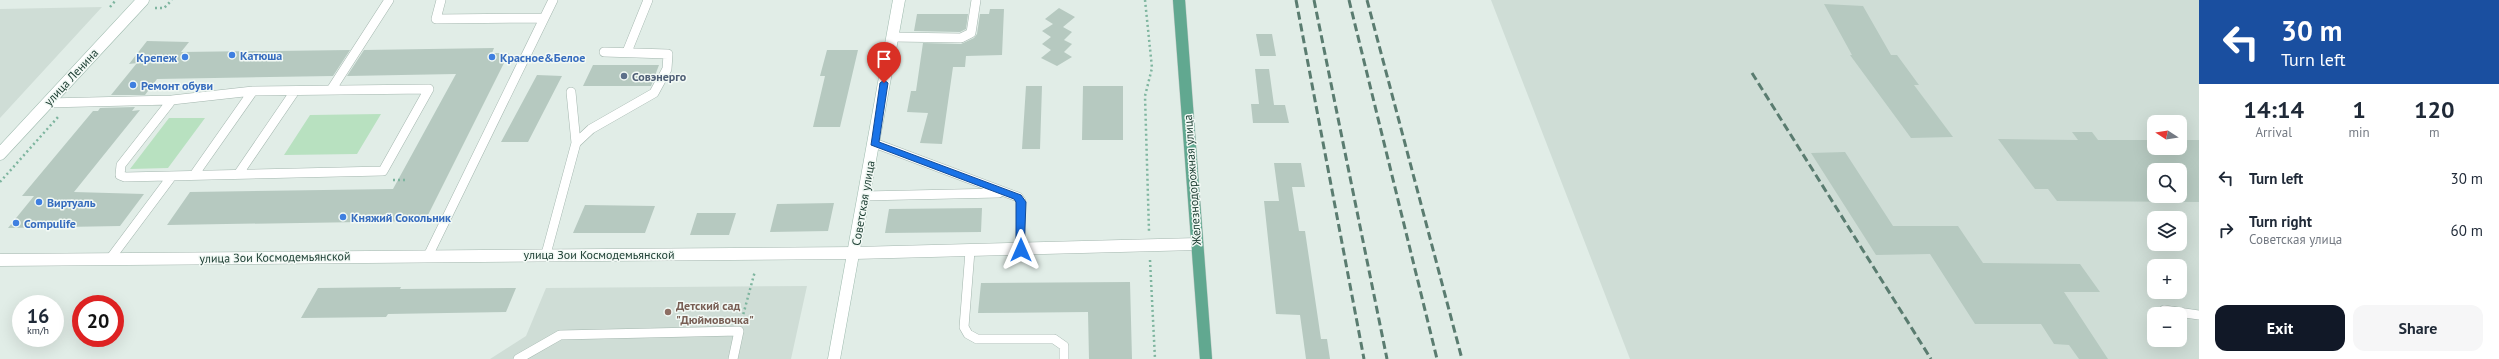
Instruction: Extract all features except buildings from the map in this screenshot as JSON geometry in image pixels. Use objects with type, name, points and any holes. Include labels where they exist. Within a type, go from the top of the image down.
[{"type":"main road","name":"Железнодорожная улица","points":[[1179,0],[1206,359]]},
{"type":"street","name":"улица Ленина","points":[[0,154],[143,0]]},
{"type":"street","name":"Советская улица","points":[[834,359],[899,0]]},
{"type":"street","name":"улица Зои Космодемьянской","points":[[0,260],[546,254],[854,253],[1021,250],[1197,244]]},
{"type":"lane","points":[[331,90],[389,0]]},
{"type":"lane","points":[[441,0],[436,19],[544,18]]},
{"type":"lane","points":[[428,256],[553,0]]},
{"type":"lane","points":[[627,52],[648,0]]},
{"type":"lane","points":[[892,37],[961,38],[967,36],[971,33],[976,0]]},
{"type":"lane","points":[[576,143],[591,129],[654,93],[659,85],[669,58],[668,54],[604,52]]},
{"type":"lane","points":[[47,103],[172,100],[253,91],[429,89],[383,171],[239,173],[125,177],[120,175],[119,170],[172,100]]},
{"type":"lane","points":[[194,175],[253,91]]},
{"type":"lane","points":[[239,173],[295,91]]},
{"type":"lane","points":[[546,254],[576,143],[571,92]]},
{"type":"lane","points":[[874,143],[1004,193]]},
{"type":"lane","points":[[110,259],[172,176]]},
{"type":"lane","points":[[864,196],[1010,193],[1021,202],[1021,250]]},
{"type":"lane","points":[[970,251],[964,327],[968,334],[977,339],[1054,339],[1064,346],[1064,359]]},
{"type":"lane","points":[[2187,313],[2199,315]]},
{"type":"lane","points":[[518,359],[560,335],[739,331],[732,359]]},
{"type":"path","points":[[110,7],[116,0]]},
{"type":"path","points":[[164,8],[172,0]]},
{"type":"path","points":[[1145,0],[1152,68],[1145,96],[1149,246],[1155,359]]},
{"type":"path","points":[[739,331],[755,271]]},
{"type":"shaded area","points":[[1491,0],[2199,0],[2199,359],[1630,359]]},
{"type":"shaded area","points":[[102,7],[0,118],[0,9]]},
{"type":"shaded area","name":"Детский сад \"Дюймовочка\"","points":[[807,286],[791,359],[490,359],[526,336],[546,288]]},
{"type":"green space","points":[[381,114],[357,154],[284,155],[310,115]]},
{"type":"green space","points":[[169,118],[205,118],[168,168],[130,169]]},
{"type":"railway","points":[[1296,0],[1364,359]]},
{"type":"railway","points":[[1314,0],[1387,359]]},
{"type":"railway","points":[[1349,0],[1437,359]]},
{"type":"railway","points":[[1367,0],[1462,359]]},
{"type":"railway","points":[[1752,73],[1931,359]]},
{"type":"place","name":"Катюша","points":[[232,55]]},
{"type":"place","name":"Крепеж","points":[[185,57]]},
{"type":"place","name":"Красное&Белое","points":[[492,57]]},
{"type":"place","name":"Совэнерго","points":[[624,76]]},
{"type":"place","name":"Ремонт обуви","points":[[133,85]]},
{"type":"place","name":"Виртуаль","points":[[39,202]]},
{"type":"place","name":"Княжий Сокольник","points":[[343,217]]},
{"type":"place","name":"Compulife","points":[[16,223]]},
{"type":"place","name":"Детский сад \"Дюймовочка\"","points":[[668,312]]},
{"type":"route","points":[[884,83],[874,143],[1018,197],[1021,202],[1021,250]]}]
